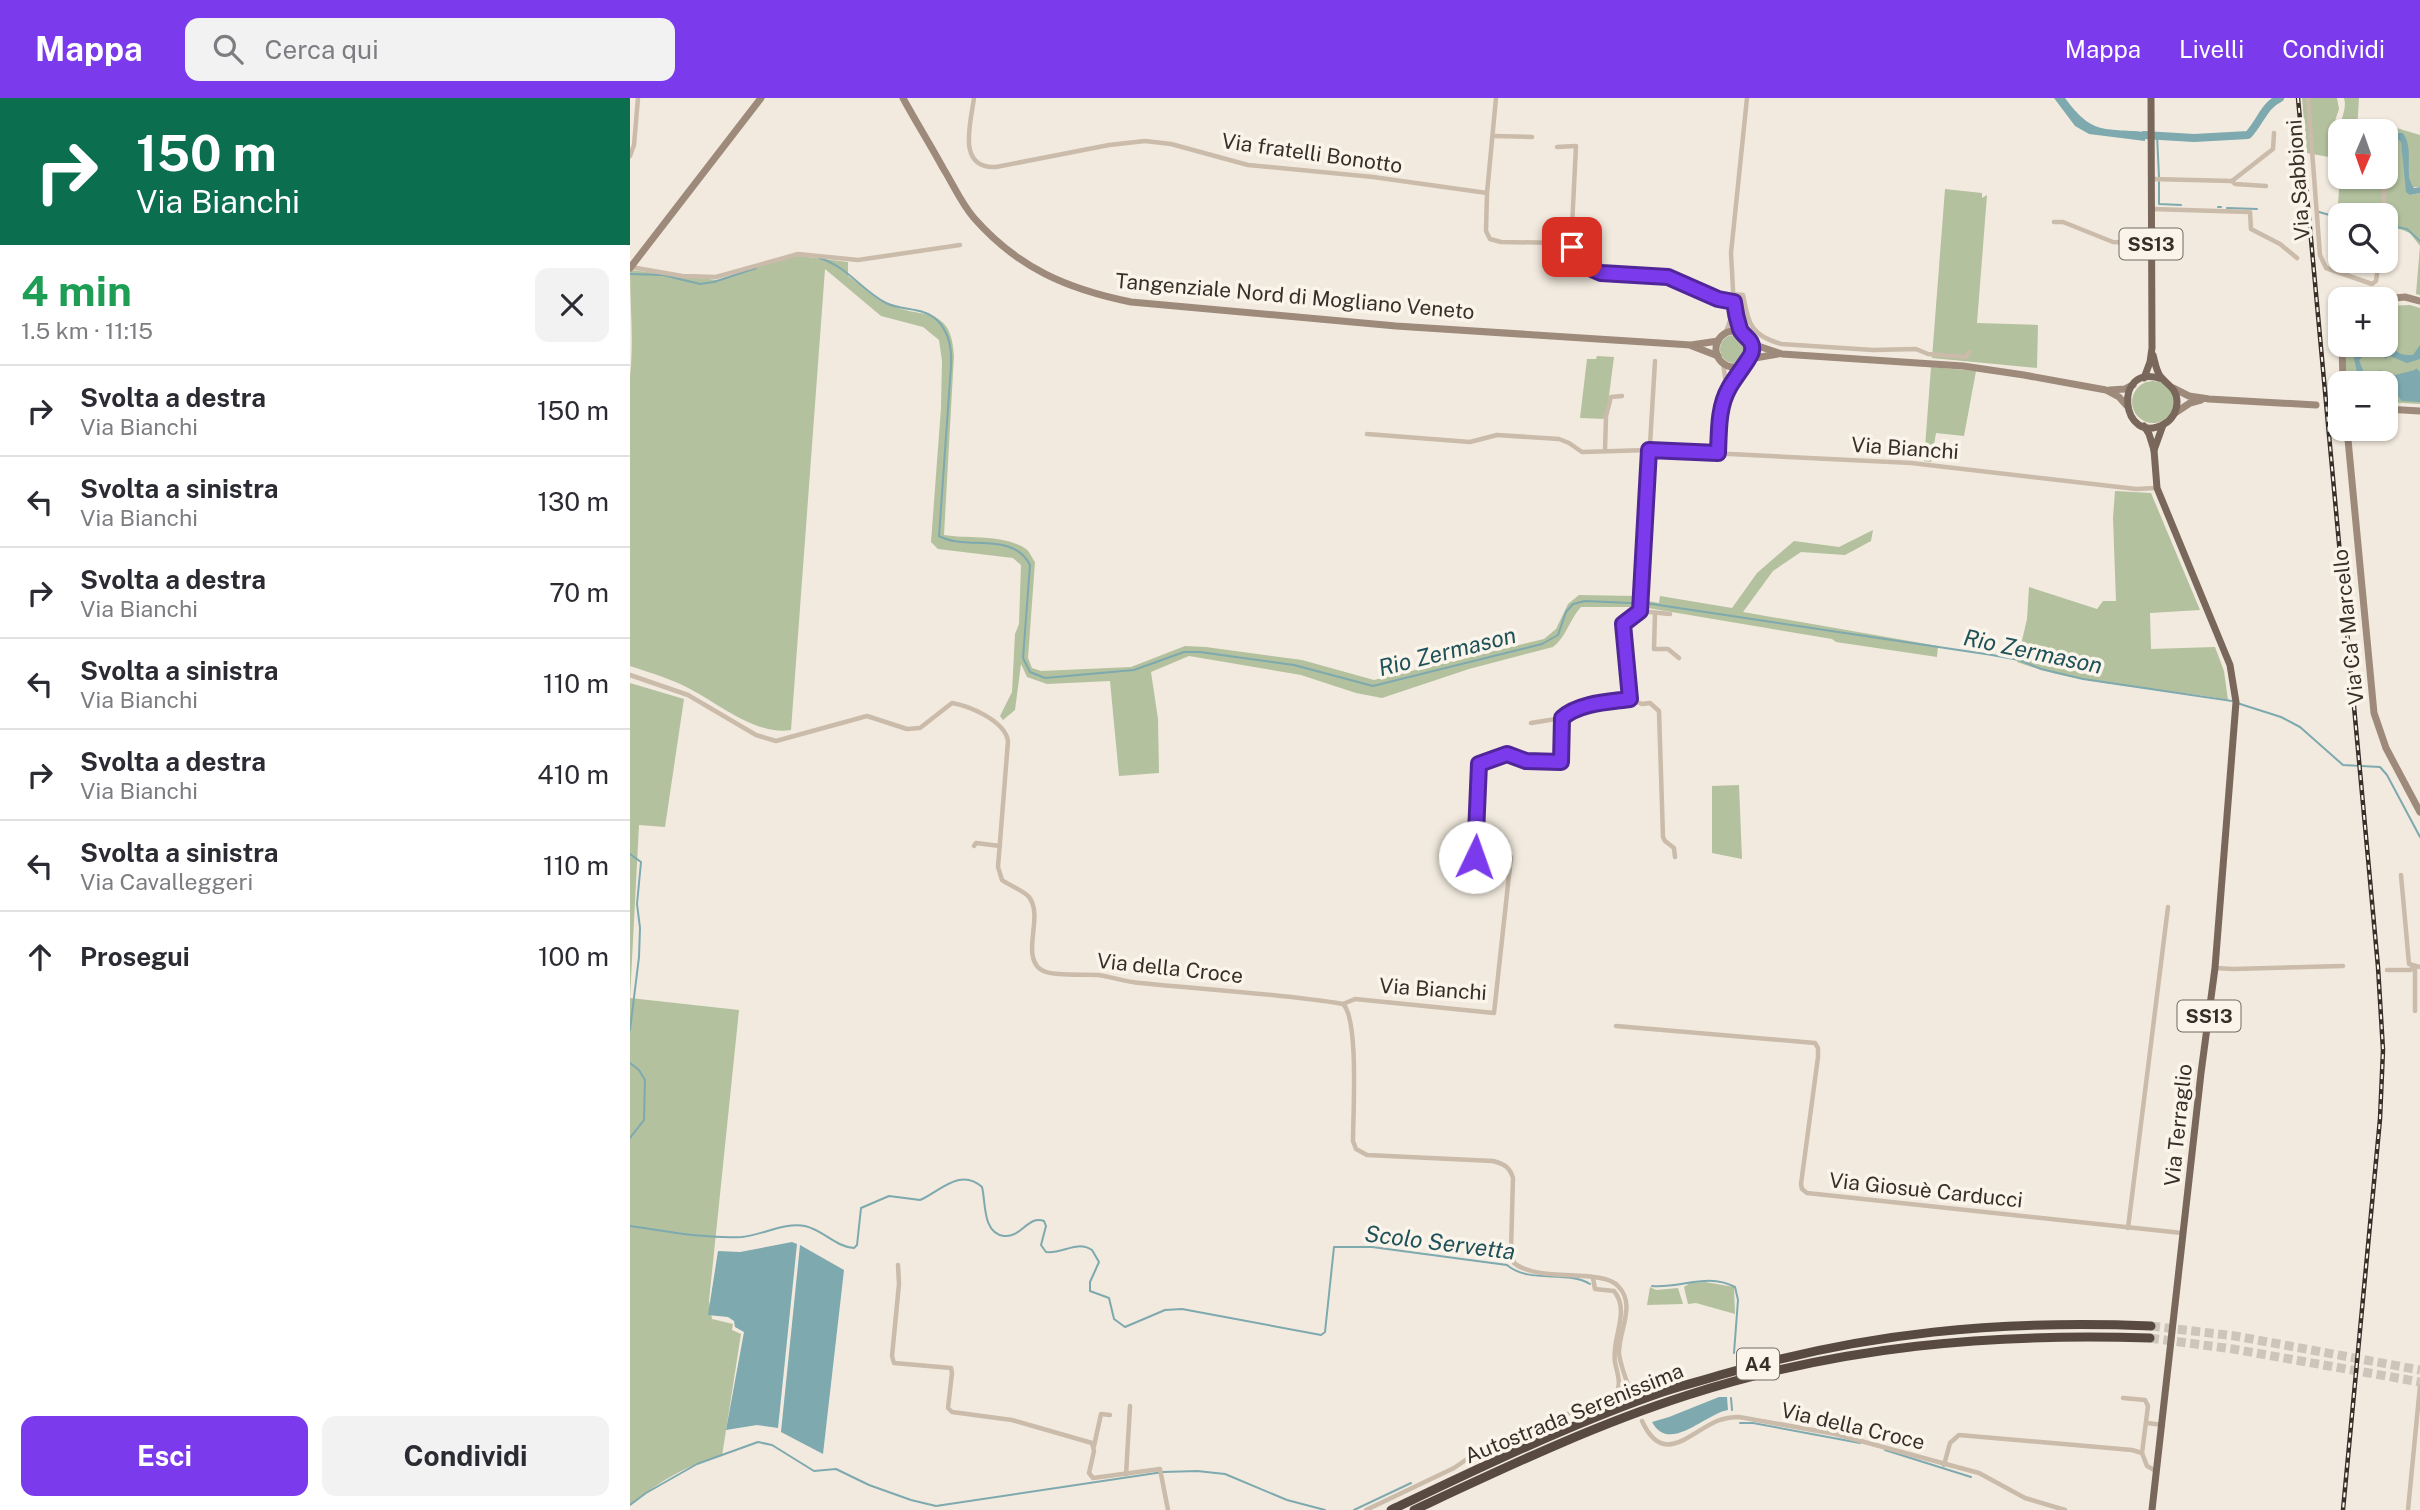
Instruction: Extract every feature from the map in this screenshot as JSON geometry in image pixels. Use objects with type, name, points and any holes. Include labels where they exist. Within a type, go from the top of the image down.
[{"type":"highway","name":"Autostrada Serenissima","points":[[1391,1510],[1542,1440],[1642,1399],[1786,1356],[1862,1341],[1965,1328],[2085,1323],[2151,1326]]},
{"type":"highway","name":"Autostrada Serenissima","points":[[1414,1510],[1600,1427],[1687,1395],[1787,1367],[1913,1345],[2014,1337],[2150,1338]]},
{"type":"main road","points":[[630,268],[761,98]]},
{"type":"main road","name":"Tangenziale Nord di Mogliano Veneto","points":[[903,98],[972,216],[1009,250],[1043,274],[1096,295],[1131,302],[1384,325],[1691,345]]},
{"type":"main road","name":"SS13","points":[[2144,378],[2152,348],[2151,98]]},
{"type":"main road","points":[[2398,297],[2420,301]]},
{"type":"main road","points":[[1691,345],[1718,341],[1726,332],[1741,332],[1752,344],[1782,354],[1963,366],[2106,390],[2126,389],[2144,378],[2162,379],[2189,396],[2316,405]]},
{"type":"main road","points":[[1718,341],[1720,359]]},
{"type":"main road","points":[[1746,362],[1752,344]]},
{"type":"main road","points":[[1691,345],[1735,367],[1782,354]]},
{"type":"main road","name":"SS13","points":[[2152,348],[2162,379]]},
{"type":"main road","points":[[2126,406],[2133,384]]},
{"type":"main road","points":[[2173,388],[2177,399],[2175,413]]},
{"type":"main road","points":[[2106,390],[2118,396],[2126,406]]},
{"type":"main road","points":[[2175,413],[2190,403],[2209,399]]},
{"type":"main road","name":"SS13","points":[[2126,406],[2132,418],[2144,426],[2149,435],[2154,450],[2157,488]]},
{"type":"main road","points":[[2398,410],[2420,411]]},
{"type":"main road","name":"SS13","points":[[2154,450],[2163,425],[2175,413]]},
{"type":"main road","points":[[2144,426],[2163,425]]},
{"type":"main road","name":"Via Ca' Marcello","points":[[2348,441],[2374,713],[2386,748],[2420,812]]},
{"type":"main road","name":"Via Terraglio","points":[[2152,1510],[2201,1073],[2216,968],[2235,703],[2230,666],[2157,488]]},
{"type":"street","points":[[630,156],[634,145],[638,98]]},
{"type":"street","name":"Via fratelli Bonotto","points":[[975,98],[968,142],[972,156],[981,164],[992,167],[1145,141],[1171,144],[1248,165],[1374,177],[1487,193]]},
{"type":"street","points":[[1496,98],[1487,193],[1486,231],[1490,239],[1501,243],[1563,243],[1572,247],[1594,270],[1601,273],[1668,277],[1718,299],[1734,302]]},
{"type":"street","points":[[1741,332],[1734,308],[1731,253],[1747,98]]},
{"type":"street","name":"Via Sabbioni","points":[[2308,98],[2320,255],[2322,263],[2328,269]]},
{"type":"street","points":[[2232,181],[2273,149],[2274,133]]},
{"type":"street","points":[[1493,136],[1532,137]]},
{"type":"street","points":[[1558,147],[1576,146],[1572,247]]},
{"type":"street","points":[[2151,179],[2232,181],[2235,184],[2266,186]]},
{"type":"street","points":[[2151,209],[2250,212],[2251,229],[2280,244],[2297,258]]},
{"type":"street","points":[[2054,222],[2063,222],[2113,242],[2151,244]]},
{"type":"street","points":[[630,268],[682,276],[716,277],[799,254],[858,260],[960,245]]},
{"type":"street","name":"Via Sabbioni","points":[[2340,273],[2372,284],[2376,281],[2377,273]]},
{"type":"street","points":[[1733,294],[1743,295],[1747,315],[1756,333],[1781,344],[1873,350],[1916,349],[1928,354],[1966,357],[1969,352]]},
{"type":"street","points":[[1726,332],[1734,308]]},
{"type":"street","points":[[1720,359],[1727,390]]},
{"type":"street","points":[[1630,699],[1623,624],[1640,609],[1655,361]]},
{"type":"street","points":[[1718,453],[1719,424],[1727,390],[1746,362]]},
{"type":"street","points":[[1605,450],[1606,416],[1611,397],[1622,396]]},
{"type":"street","name":"Via Bianchi","points":[[1367,434],[1469,442],[1497,435],[1546,438],[1565,441],[1579,452],[1649,450],[1911,463],[2136,489],[2157,488]]},
{"type":"street","points":[[1640,609],[1670,614]]},
{"type":"street","points":[[1655,613],[1654,649],[1668,649],[1679,658]]},
{"type":"street","name":"Via della Croce","points":[[630,675],[688,695],[756,735],[776,741],[867,716],[907,729],[920,729],[944,707],[952,703],[961,704],[994,722],[1007,735],[1008,754],[998,867],[1002,880],[1028,895],[1033,904],[1032,953],[1037,967],[1043,971],[1101,975],[1136,983],[1237,991],[1343,1004]]},
{"type":"street","points":[[1531,723],[1562,718],[1592,705],[1630,699],[1642,704],[1650,703],[1659,711],[1663,837],[1674,848],[1675,857]]},
{"type":"street","name":"Via Bianchi","points":[[1343,1004],[1354,999],[1494,1013],[1511,857],[1475,857],[1479,764],[1507,754],[1526,761],[1561,762],[1562,718]]},
{"type":"street","points":[[974,846],[976,843],[1000,846]]},
{"type":"street","points":[[2400,875],[2415,966],[2415,1011]]},
{"type":"street","points":[[2128,1228],[2168,907]]},
{"type":"street","points":[[2216,968],[2343,966]]},
{"type":"street","points":[[2387,970],[2410,970],[2415,966]]},
{"type":"street","points":[[1343,1004],[1351,1017],[1354,1067],[1353,1141],[1356,1149],[1367,1155],[1493,1161],[1505,1164],[1511,1170],[1513,1178],[1511,1250],[1514,1263],[1530,1270],[1613,1280],[1621,1289],[1627,1303],[1619,1352],[1632,1395]]},
{"type":"street","name":"Via Giosuè Carducci","points":[[1616,1026],[1815,1043],[1818,1057],[1801,1184],[1807,1193],[2184,1234]]},
{"type":"street","points":[[898,1265],[892,1356],[894,1363],[951,1368],[948,1408],[952,1412],[1012,1420],[1088,1441],[1093,1443],[1094,1447]]},
{"type":"street","points":[[1366,1510],[1454,1468],[1486,1446],[1616,1395],[1619,1384],[1614,1349],[1621,1302],[1614,1291],[1595,1289],[1593,1278]]},
{"type":"street","points":[[2408,1510],[2418,1435],[2420,1386]]},
{"type":"street","points":[[2123,1398],[2145,1400],[2148,1406],[2142,1454],[2148,1467],[2157,1471]]},
{"type":"street","points":[[1126,1475],[1130,1406]]},
{"type":"street","points":[[1110,1415],[1101,1414],[1089,1473],[1101,1478],[1156,1469],[1162,1474],[1168,1510]]},
{"type":"street","name":"Via della Croce","points":[[1642,1421],[1652,1437],[1659,1442],[1671,1444],[1683,1442],[1715,1422],[1740,1417],[1835,1434],[1979,1473],[2025,1498],[2065,1510]]},
{"type":"street","points":[[2147,1423],[2163,1425]]},
{"type":"street","points":[[1944,1465],[1950,1443],[1959,1435],[2112,1447],[2142,1454]]},
{"type":"green space","points":[[2302,98],[2337,98],[2339,109],[2336,119],[2328,119],[2328,157],[2307,153]]},
{"type":"green space","points":[[2344,98],[2359,98],[2358,119],[2342,119]]},
{"type":"green space","points":[[2398,128],[2420,135],[2420,187],[2411,187],[2403,133],[2398,133]]},
{"type":"green space","points":[[2399,139],[2410,195],[2420,193],[2420,246],[2410,233],[2398,228],[2398,203],[2338,203],[2339,189],[2398,189]]},
{"type":"green space","points":[[1945,189],[1982,193],[1982,198],[1987,195],[1977,323],[2038,325],[2037,368],[1932,358]]},
{"type":"green space","points":[[2420,246],[2420,295],[2416,294]]},
{"type":"green space","points":[[799,256],[848,262],[848,276],[878,299],[901,309],[933,316],[947,328],[954,355],[944,535],[1007,541],[1030,553],[1035,562],[1028,658],[1032,668],[1041,671],[1131,667],[1185,646],[1302,660],[1374,680],[1544,639],[1556,629],[1568,604],[1579,595],[1636,596],[1636,607],[1581,607],[1562,638],[1553,647],[1469,669],[1382,698],[1356,693],[1301,675],[1189,656],[1151,672],[1158,719],[1159,773],[1119,776],[1110,681],[1047,684],[1027,677],[1021,664],[1015,710],[1003,720],[1000,716],[1012,692],[1015,634],[1019,624],[1021,565],[1013,558],[938,549],[931,542],[941,408],[942,361],[939,340],[923,327],[881,316],[825,269],[791,730],[778,731],[753,724],[684,686],[630,666],[630,270],[717,280],[784,258]]},
{"type":"green space","points":[[2398,305],[2420,308],[2420,404],[2398,403],[2398,371],[2345,371],[2345,357],[2398,357]]},
{"type":"green space","points":[[1734,335],[1744,339],[1748,349],[1744,359],[1734,363],[1724,359],[1720,349],[1724,339]]},
{"type":"green space","points":[[1597,356],[1614,357],[1606,419],[1580,418],[1587,359],[1596,359]]},
{"type":"green space","points":[[1931,367],[1976,371],[1964,436],[1936,433],[1931,462],[1924,461]]},
{"type":"green space","points":[[2153,381],[2168,387],[2174,402],[2168,417],[2153,423],[2138,417],[2132,402],[2138,387]]},
{"type":"green space","points":[[2115,491],[2151,493],[2200,610],[2150,613],[2151,649],[2215,647],[2224,671],[2228,700],[2095,682],[2017,662],[2027,619],[2029,587],[2097,609],[2103,601],[2116,601],[2113,518]]},
{"type":"green space","points":[[1873,530],[1871,541],[1845,555],[1801,552],[1773,571],[1743,612],[1938,646],[1937,657],[1642,607],[1643,600],[1659,603],[1660,596],[1732,608],[1757,573],[1794,541],[1839,547]]},
{"type":"green space","points":[[630,683],[684,699],[665,827],[639,825],[630,998]]},
{"type":"green space","points":[[1739,785],[1742,859],[1712,853],[1712,786]]},
{"type":"green space","points":[[630,998],[739,1010],[709,1301],[712,1319],[733,1324],[732,1330],[741,1334],[722,1456],[673,1475],[630,1505]]},
{"type":"green space","points":[[1705,1282],[1734,1287],[1735,1314],[1696,1303],[1688,1304],[1684,1287],[1690,1283]]},
{"type":"green space","points":[[1650,1287],[1656,1290],[1678,1288],[1683,1304],[1647,1305]]},
{"type":"water","points":[[2054,98],[2065,98],[2083,118],[2099,127],[2145,132],[2145,141],[2089,134],[2075,126]]},
{"type":"water","points":[[2398,133],[2403,133],[2406,140],[2409,176],[2414,188],[2420,187],[2420,193],[2410,195],[2406,192]]},
{"type":"water","points":[[2420,345],[2420,359],[2407,363],[2392,357],[2398,357],[2398,352],[2413,355]]},
{"type":"water","points":[[2354,357],[2363,357],[2359,360],[2363,371],[2357,371]]},
{"type":"water","points":[[2416,368],[2420,372],[2420,402],[2402,401],[2398,396],[2398,374]]},
{"type":"water","points":[[792,1242],[797,1244],[778,1428],[757,1425],[726,1430],[744,1332],[735,1327],[734,1321],[728,1317],[708,1315],[718,1251],[740,1252]]},
{"type":"water","points":[[800,1245],[844,1270],[823,1454],[781,1432]]},
{"type":"water","points":[[1719,1397],[1727,1397],[1728,1410],[1688,1429],[1668,1434],[1659,1431],[1652,1422],[1669,1417]]},
{"type":"waterway","points":[[2144,135],[2194,138],[2248,135],[2270,105],[2280,98]]},
{"type":"waterway","points":[[2157,135],[2159,177]]},
{"type":"waterway","points":[[2159,182],[2159,204],[2181,205]]},
{"type":"waterway","points":[[2227,208],[2257,209]]},
{"type":"waterway","points":[[2319,212],[2328,215]]},
{"type":"waterway","points":[[2398,227],[2407,229],[2420,241]]},
{"type":"waterway","name":"Rio Zermason","points":[[819,258],[846,272],[886,303],[932,316],[944,330],[949,342],[951,360],[939,536],[950,540],[1013,548],[1030,565],[1023,658],[1030,672],[1045,678],[1134,670],[1184,652],[1200,652],[1294,665],[1373,686],[1542,644],[1558,635],[1566,612],[1573,604],[1585,601],[1652,604],[1992,655],[2083,679],[2232,701]]},
{"type":"waterway","name":"Rio Zermason","points":[[630,274],[663,275],[700,284],[756,268]]},
{"type":"waterway","name":"Rio Zermason","points":[[2237,703],[2281,717],[2300,727],[2343,765],[2380,767],[2387,775],[2420,837]]},
{"type":"waterway","name":"Scolo Servetta","points":[[630,854],[641,862],[637,904],[639,957],[630,1030]]},
{"type":"waterway","name":"Scolo Servetta","points":[[630,1063],[639,1070],[645,1080],[644,1120],[630,1138]]},
{"type":"waterway","name":"Scolo Servetta","points":[[630,1226],[714,1237],[742,1237],[797,1225],[818,1231],[841,1245],[854,1248],[857,1245],[861,1208],[889,1196],[920,1200],[950,1183],[966,1179],[982,1187],[988,1223],[997,1234],[1010,1236],[1033,1221],[1044,1221],[1046,1226],[1041,1245],[1046,1252],[1080,1246],[1092,1250],[1099,1262],[1090,1282],[1090,1291],[1109,1298],[1114,1319],[1125,1327],[1165,1310],[1182,1309],[1321,1335],[1325,1332],[1334,1247],[1372,1247],[1507,1265],[1526,1274],[1570,1278],[1590,1284]]},
{"type":"waterway","name":"Scolo Servetta","points":[[1652,1286],[1714,1281],[1735,1287],[1738,1300],[1734,1353]]},
{"type":"waterway","name":"Scolo Servetta","points":[[1731,1398],[1732,1410]]},
{"type":"waterway","name":"Scolo Servetta","points":[[1740,1423],[1753,1423],[1860,1443]]},
{"type":"waterway","points":[[630,1505],[697,1464],[758,1442],[772,1445],[814,1471],[836,1469],[869,1485],[936,1506],[1163,1472],[1197,1471],[1225,1474],[1287,1500],[1325,1510]]},
{"type":"waterway","name":"Scolo Servetta","points":[[1885,1450],[1971,1477]]},
{"type":"waterway","points":[[1354,1510],[1411,1483]]},
{"type":"tunnel","points":[[2151,1326],[2235,1336],[2420,1370]]},
{"type":"tunnel","points":[[2150,1338],[2233,1349],[2420,1382]]},
{"type":"railway","points":[[2298,98],[2378,967],[2383,1050],[2380,1119],[2343,1510]]},
{"type":"route","points":[[1475,857],[1479,764],[1507,754],[1526,761],[1561,762],[1560,722],[1566,714],[1592,705],[1630,699],[1623,624],[1640,611],[1649,450],[1718,453],[1720,415],[1727,390],[1753,350],[1750,339],[1741,332],[1734,302],[1718,299],[1668,277],[1601,273],[1594,270],[1572,247]]}]
